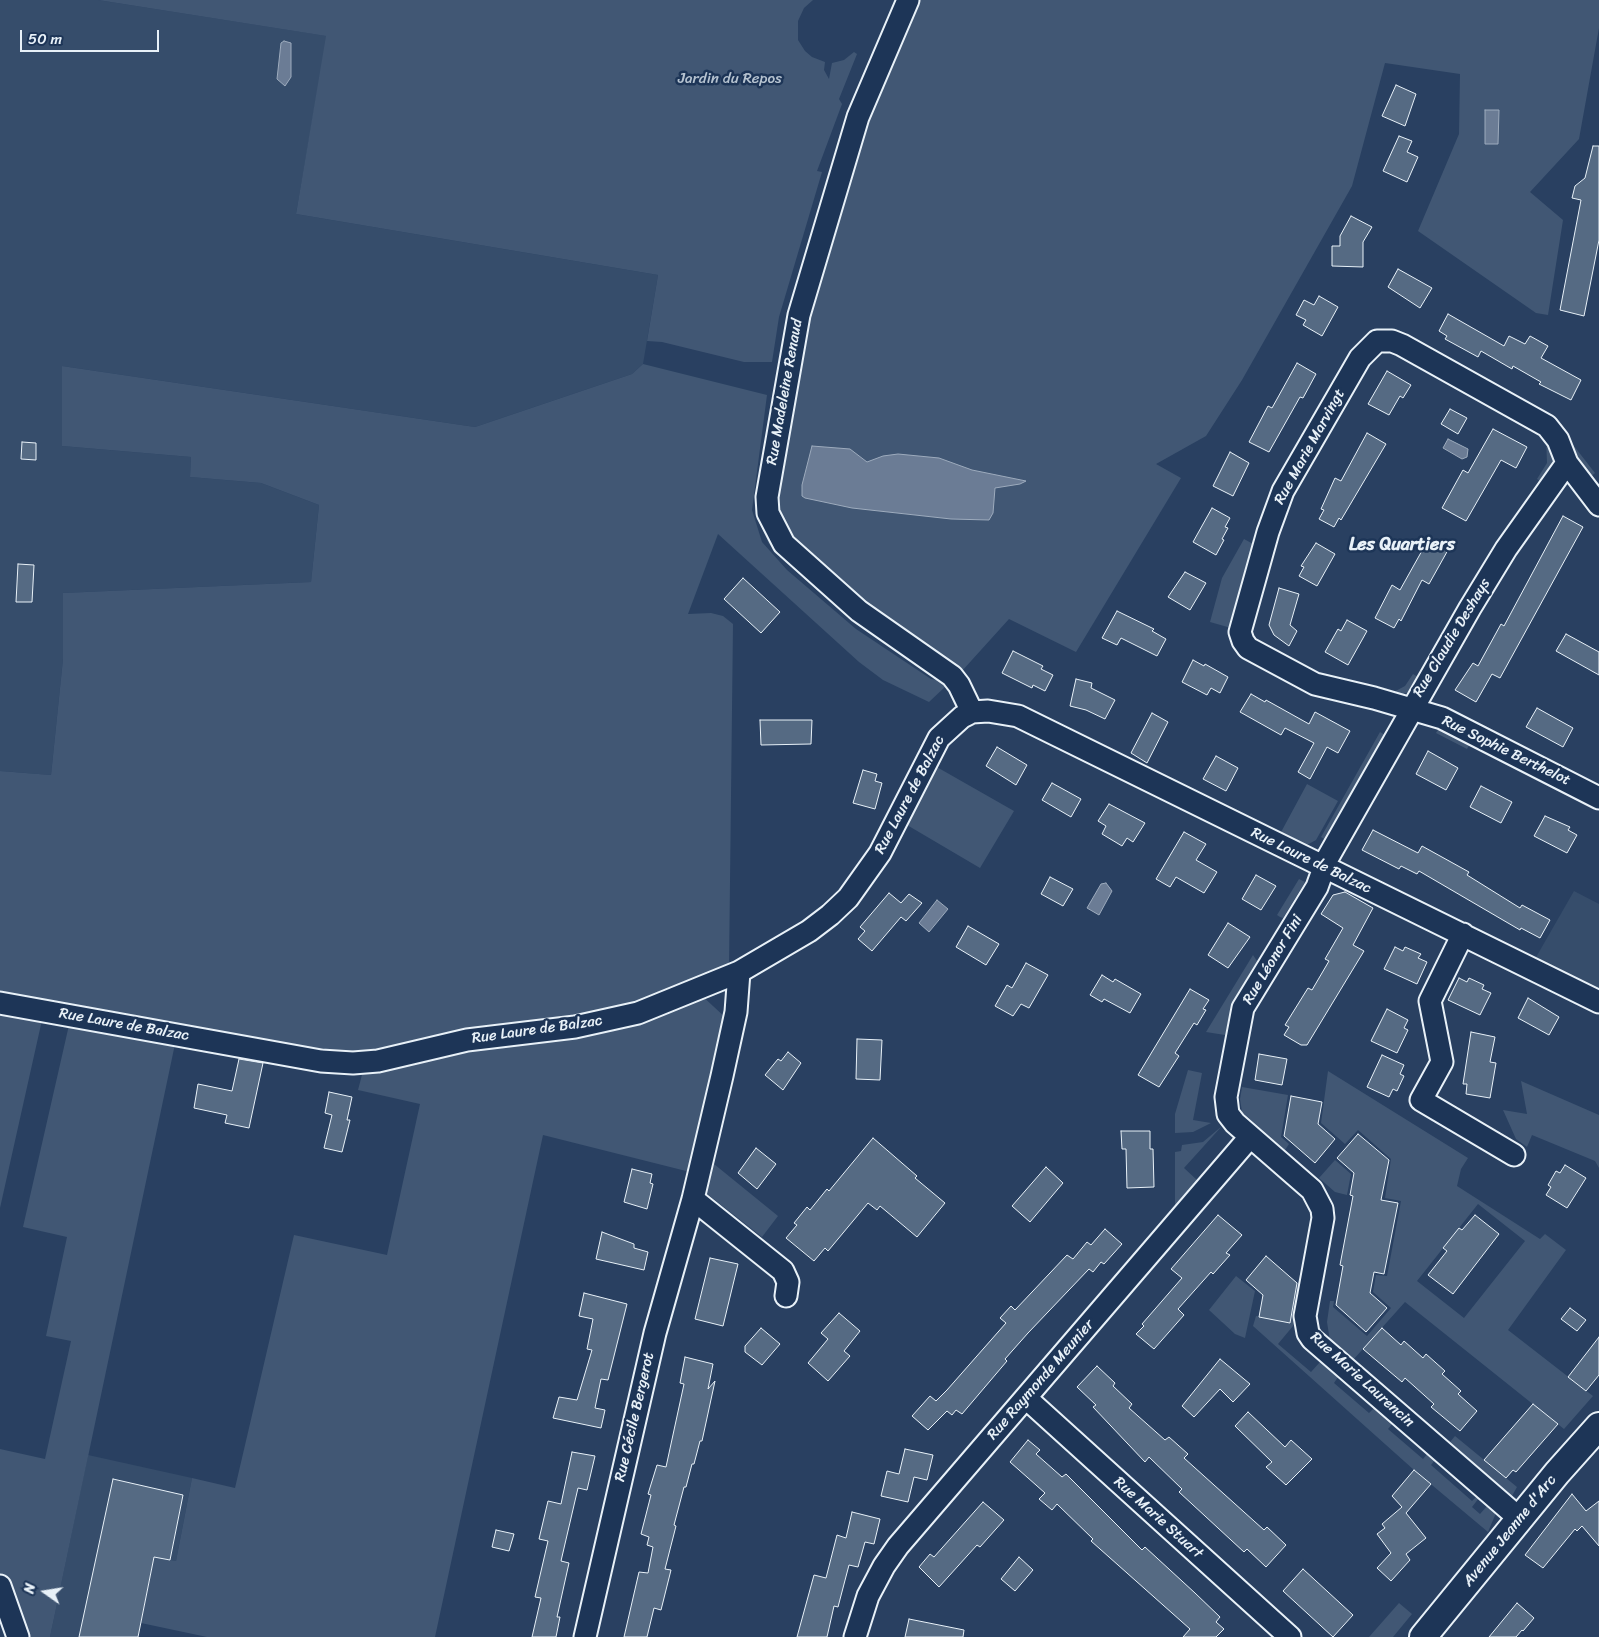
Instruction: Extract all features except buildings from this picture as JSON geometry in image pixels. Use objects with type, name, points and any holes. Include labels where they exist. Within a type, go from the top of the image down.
[{"type":"street","name":"Rue Madeleine Renaud","points":[[908,0],[858,117],[799,315],[767,498],[768,513],[784,544],[859,611],[952,676],[959,685],[972,712]]},
{"type":"street","name":"Rue Marie Marvingt","points":[[1411,708],[1314,684],[1248,648],[1240,632],[1279,501],[1360,358],[1377,341],[1392,341],[1402,345],[1546,426],[1558,440],[1568,463]]},
{"type":"street","points":[[1568,463],[1599,505]]},
{"type":"street","name":"Rue Claudie Deshays","points":[[1323,867],[1411,708],[1506,549],[1568,463]]},
{"type":"street","name":"Rue Sophie Berthelot","points":[[1411,708],[1442,718],[1599,798]]},
{"type":"street","name":"Rue Laure de Balzac","points":[[0,1003],[321,1061],[353,1063],[405,1056],[467,1040],[575,1027],[638,1013],[739,972],[809,931],[830,915],[848,898],[880,853],[939,738],[953,724],[972,712],[1000,712],[1018,716],[1599,1002]]},
{"type":"street","name":"Rue Léonor Fini","points":[[1250,1137],[1235,1123],[1226,1107],[1226,1097],[1243,1008],[1317,887],[1323,867]]},
{"type":"street","points":[[1463,934],[1430,1001],[1442,1062],[1421,1100],[1514,1155]]},
{"type":"street","name":"Rue Cécile Bergerot","points":[[585,1637],[655,1333],[693,1199],[736,1012],[739,972]]},
{"type":"street","name":"Rue Raymonde Meunier","points":[[855,1637],[871,1590],[898,1546],[1250,1137]]},
{"type":"street","name":"Rue Marie Laurencin","points":[[1250,1137],[1312,1190],[1322,1209],[1323,1218],[1305,1316],[1308,1333],[1312,1339],[1520,1519]]},
{"type":"street","points":[[693,1199],[783,1271],[788,1282],[786,1296]]},
{"type":"street","name":"Rue Marie Stuart","points":[[1026,1398],[1290,1637]]},
{"type":"street","name":"Avenue Jeanne d'Arc","points":[[1423,1637],[1599,1426]]},
{"type":"street","points":[[0,1586],[18,1637]]},
{"type":"shaded area","points":[[0,0],[98,0],[327,36],[296,214],[658,275],[643,364],[632,374],[475,427],[62,366],[62,446],[191,457],[190,477],[261,483],[319,505],[311,582],[63,593],[63,659],[51,775],[0,771]]},
{"type":"shaded area","points":[[284,41],[291,43],[291,77],[285,86],[277,79],[281,43]]},
{"type":"shaded area","points":[[1485,110],[1499,110],[1498,144],[1485,144]]},
{"type":"shaded area","points":[[1448,439],[1468,449],[1467,457],[1462,459],[1443,448]]},
{"type":"shaded area","points":[[812,446],[850,449],[867,462],[883,456],[898,454],[939,458],[972,470],[1026,481],[1020,484],[995,488],[993,513],[989,520],[951,519],[852,508],[802,496],[802,485]]},
{"type":"shaded area","points":[[1106,883],[1112,891],[1099,915],[1087,908],[1101,884]]},
{"type":"shaded area","points":[[1574,891],[1599,904],[1599,991],[1535,959]]},
{"type":"shaded area","points":[[937,900],[948,909],[929,932],[919,923]]},
{"type":"shaded area","points":[[88,1455],[192,1478],[176,1561],[154,1557],[138,1637],[50,1637]]},
{"type":"green space","name":"Jardin du Repos","points":[[98,0],[813,0],[804,8],[798,21],[798,40],[805,51],[812,57],[825,62],[824,70],[829,79],[832,63],[844,60],[854,52],[857,54],[839,99],[842,104],[817,171],[822,172],[779,317],[772,362],[744,362],[662,342],[647,341],[658,275],[296,214],[326,36]]},
{"type":"green space","points":[[919,0],[1599,0],[1599,28],[1579,139],[1530,192],[1563,220],[1548,315],[1536,313],[1418,231],[1459,134],[1460,74],[1385,63],[1352,186],[1242,380],[1206,436],[1156,464],[1181,478],[1076,652],[1009,619],[962,671],[900,632],[794,544],[780,525],[775,499],[806,323],[868,122]]},
{"type":"green space","points":[[643,364],[767,395],[752,510],[762,542],[787,570],[856,629],[931,679],[944,681],[946,686],[929,702],[883,680],[859,662],[718,534],[688,614],[711,613],[723,616],[733,624],[729,968],[655,1000],[370,1059],[0,996],[0,771],[51,775],[63,659],[63,593],[311,582],[319,505],[261,483],[190,477],[191,457],[62,446],[62,366],[475,427],[632,374]]},
{"type":"green space","points":[[773,398],[775,398],[762,522],[771,542],[777,549],[935,675],[875,637],[791,566],[769,544],[759,522],[757,499]]},
{"type":"green space","points":[[1546,436],[1556,463],[1543,483],[1537,479],[1547,463]]},
{"type":"green space","points":[[1567,437],[1595,473],[1589,478],[1576,461]]},
{"type":"green space","points":[[1244,539],[1255,545],[1231,628],[1210,622],[1222,578]]},
{"type":"green space","points":[[1413,674],[1420,678],[1409,692],[1400,695],[1388,695],[1405,686]]},
{"type":"green space","points":[[1440,726],[1471,742],[1467,749],[1436,733]]},
{"type":"green space","points":[[1380,732],[1387,736],[1327,841],[1321,837]]},
{"type":"green space","points":[[935,766],[1014,811],[980,868],[907,825]]},
{"type":"green space","points":[[1307,784],[1338,801],[1316,840],[1305,846],[1280,834]]},
{"type":"green space","points":[[1299,879],[1305,882],[1283,918],[1280,917],[1277,915]]},
{"type":"green space","points":[[1253,955],[1257,961],[1233,1002],[1225,1035],[1206,1032]]},
{"type":"green space","points":[[699,993],[727,1019],[690,1172],[543,1135],[435,1637],[207,1637],[141,1623],[154,1557],[176,1561],[192,1478],[235,1488],[294,1235],[387,1255],[420,1104],[358,1090],[363,1071]]},
{"type":"green space","points":[[0,1012],[42,1020],[0,1208]]},
{"type":"green space","points":[[69,1025],[175,1044],[50,1637],[23,1637],[0,1582],[0,1449],[45,1459],[71,1341],[46,1336],[67,1237],[23,1227]]},
{"type":"green space","points":[[1188,1070],[1202,1073],[1193,1120],[1211,1123],[1193,1132],[1175,1133],[1175,1114]]},
{"type":"green space","points":[[1328,1071],[1468,1158],[1461,1169],[1457,1186],[1540,1239],[1545,1234],[1566,1250],[1508,1330],[1593,1396],[1564,1429],[1405,1302],[1353,1360],[1330,1341],[1327,1322],[1330,1301],[1334,1301],[1333,1307],[1367,1336],[1391,1308],[1373,1292],[1376,1275],[1387,1276],[1401,1201],[1385,1198],[1391,1159],[1358,1130],[1345,1144],[1321,1123]],"holes":[[[1478,1204],[1525,1241],[1464,1318],[1417,1281]]]},
{"type":"green space","points":[[1521,1081],[1599,1115],[1599,1168],[1595,1161],[1532,1135],[1527,1147],[1516,1139],[1503,1110],[1527,1114]]},
{"type":"green space","points":[[1242,1087],[1288,1095],[1281,1137],[1289,1144],[1285,1150],[1242,1112],[1240,1099]]},
{"type":"green space","points":[[1222,1126],[1184,1168],[1197,1180],[1175,1207],[1175,1152],[1181,1151],[1182,1145],[1203,1142]]},
{"type":"green space","points":[[1335,1160],[1351,1174],[1347,1195],[1335,1192],[1319,1178]]},
{"type":"green space","points":[[714,1164],[778,1216],[762,1237],[706,1193]]},
{"type":"green space","points":[[1236,1276],[1255,1291],[1245,1338],[1235,1334],[1209,1310]]},
{"type":"green space","points":[[1301,1281],[1293,1326],[1278,1344],[1311,1372],[1320,1362],[1338,1377],[1334,1383],[1369,1413],[1374,1408],[1393,1423],[1388,1429],[1423,1459],[1428,1453],[1435,1460],[1431,1465],[1472,1501],[1477,1496],[1479,1498],[1472,1507],[1480,1514],[1487,1506],[1496,1513],[1488,1532],[1414,1470],[1253,1326],[1256,1316],[1290,1323],[1297,1283]]},
{"type":"green space","points":[[1455,1436],[1517,1487],[1512,1496],[1450,1442]]},
{"type":"green space","points":[[1399,1603],[1412,1614],[1393,1637],[1369,1637]]},
{"type":"district","name":"Les Quartiers","points":[[1402,545]]}]
